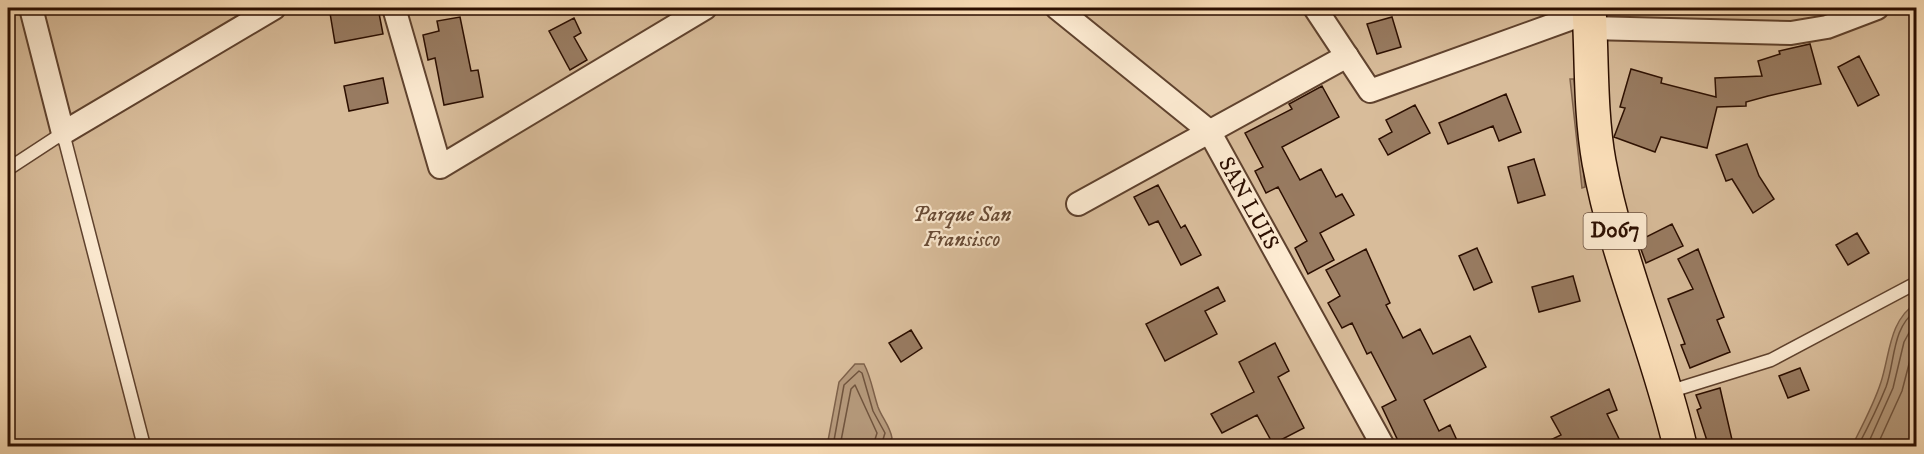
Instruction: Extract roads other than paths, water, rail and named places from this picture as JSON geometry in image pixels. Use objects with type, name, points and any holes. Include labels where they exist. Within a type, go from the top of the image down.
[{"type":"main road","name":"D067","points":[[1589,16],[1599,162],[1619,247],[1668,392],[1680,447]]},
{"type":"street","points":[[31,8],[63,132],[274,8]]},
{"type":"street","points":[[394,8],[440,167],[694,10]]},
{"type":"street","name":"SAN LUIS","points":[[1057,8],[1209,131],[1383,447]]},
{"type":"street","points":[[1316,8],[1340,59],[1370,91],[1589,16],[1791,33],[1827,27],[1877,8]]},
{"type":"street","points":[[1078,204],[1340,59]]},
{"type":"lane","points":[[8,169],[63,132],[144,447]]},
{"type":"lane","points":[[1668,392],[1771,360],[1917,283]]},
{"type":"water","points":[[1570,79],[1574,79],[1585,187],[1582,188]]},
{"type":"water","points":[[1916,303],[1916,446],[1852,446],[1878,390],[1895,329],[1907,310]]},
{"type":"water","points":[[855,364],[864,364],[878,407],[890,430],[892,438],[885,446],[827,446],[839,382]]},
{"type":"park label","name":"Parque San Fransisco","points":[[962,226]]}]
